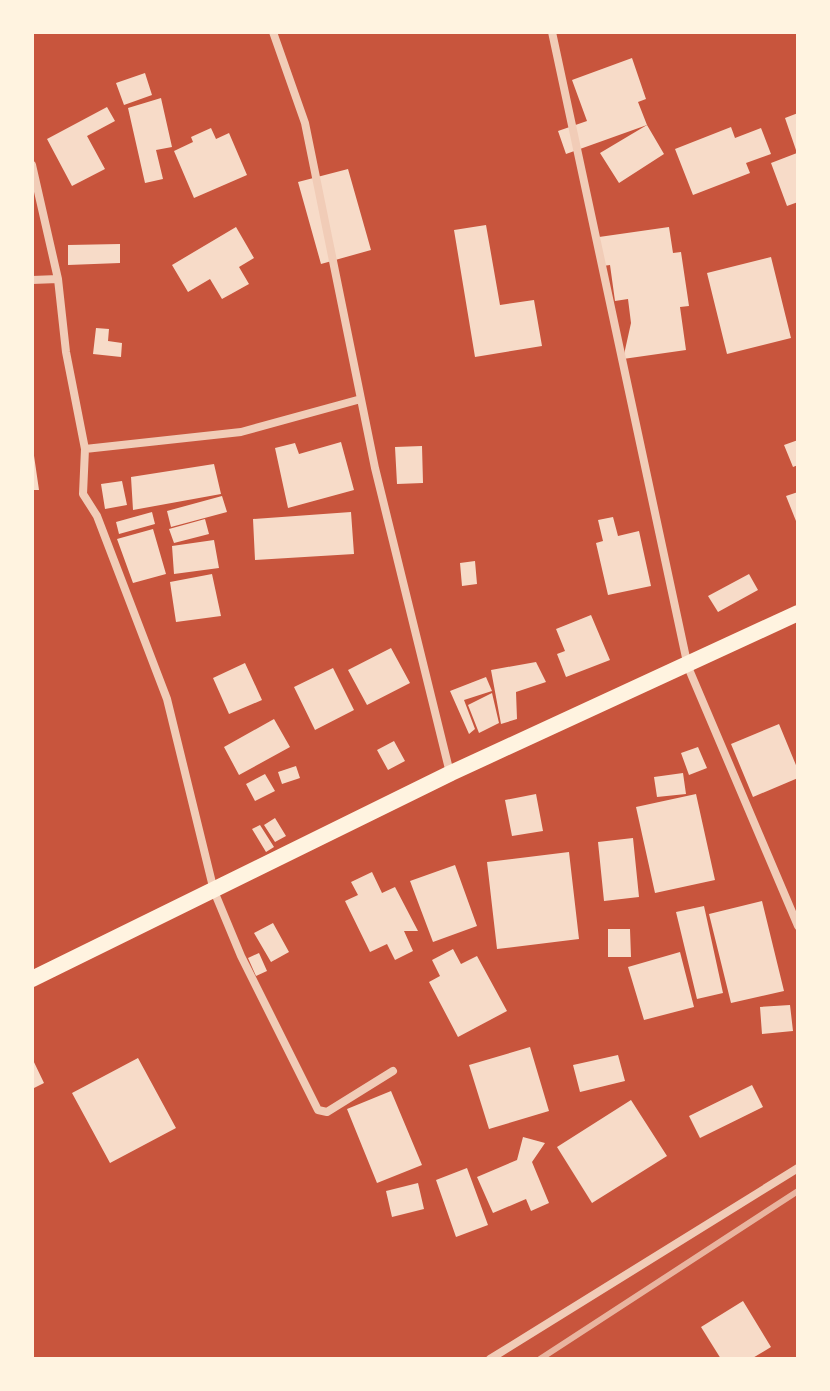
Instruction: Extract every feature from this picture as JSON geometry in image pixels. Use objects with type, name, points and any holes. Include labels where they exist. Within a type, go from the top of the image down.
[{"type":"main road","points":[[32,979],[451,773],[688,667],[798,613]]},
{"type":"street","points":[[273,32],[305,123],[361,399],[451,773]]},
{"type":"street","points":[[552,32],[688,667],[798,926]]},
{"type":"street","points":[[32,165],[58,279],[66,352],[85,449],[83,494],[97,516],[167,699],[214,891],[241,956],[318,1110],[327,1112],[393,1071]]},
{"type":"street","points":[[32,280],[58,279]]},
{"type":"street","points":[[85,449],[241,432],[361,399]]},
{"type":"street","points":[[490,1359],[798,1168]]},
{"type":"building","points":[[632,58],[646,99],[638,102],[647,125],[566,154],[558,131],[587,121],[572,80]]},
{"type":"building","points":[[145,73],[152,95],[124,105],[116,83]]},
{"type":"building","points":[[161,98],[172,147],[156,150],[163,179],[145,183],[128,108]]},
{"type":"building","points":[[107,107],[115,121],[87,136],[105,169],[72,186],[47,139]]},
{"type":"building","points":[[798,113],[798,202],[787,206],[771,163],[797,153],[785,118]]},
{"type":"building","points":[[647,125],[664,154],[619,183],[600,153]]},
{"type":"building","points":[[731,127],[735,138],[761,128],[771,154],[746,163],[750,173],[693,195],[675,149]]},
{"type":"building","points":[[211,128],[216,139],[229,133],[247,175],[194,198],[174,151],[193,142],[191,137]]},
{"type":"building","points":[[348,169],[371,250],[321,264],[298,182]]},
{"type":"building","points":[[486,225],[500,305],[534,300],[542,346],[475,357],[454,230]]},
{"type":"building","points":[[236,227],[254,258],[239,267],[249,284],[222,299],[210,279],[188,292],[172,265]]},
{"type":"building","points":[[669,227],[673,253],[681,252],[689,306],[680,307],[686,350],[623,359],[631,323],[628,299],[615,301],[610,265],[603,266],[599,237]]},
{"type":"building","points":[[120,244],[120,263],[68,265],[68,245]]},
{"type":"building","points":[[771,257],[791,338],[727,354],[707,273]]},
{"type":"building","points":[[96,328],[109,329],[108,341],[122,343],[121,357],[93,354]]},
{"type":"building","points":[[798,440],[798,465],[793,467],[784,445]]},
{"type":"building","points":[[32,442],[39,490],[32,490]]},
{"type":"building","points":[[341,442],[354,490],[288,508],[275,448],[295,443],[299,454]]},
{"type":"building","points":[[422,446],[423,483],[397,484],[395,447]]},
{"type":"building","points":[[214,464],[221,494],[133,510],[131,477]]},
{"type":"building","points":[[122,481],[127,505],[105,509],[101,484]]},
{"type":"building","points":[[798,492],[798,526],[786,496]]},
{"type":"building","points":[[222,496],[227,512],[171,527],[167,511]]},
{"type":"building","points":[[152,512],[155,524],[119,534],[116,522]]},
{"type":"building","points":[[351,512],[354,554],[255,560],[253,519]]},
{"type":"building","points":[[613,517],[618,536],[639,531],[651,586],[608,595],[596,543],[603,541],[598,520]]},
{"type":"building","points":[[205,519],[209,534],[174,543],[169,529]]},
{"type":"building","points":[[153,529],[166,574],[133,583],[117,539]]},
{"type":"building","points":[[214,540],[219,568],[174,574],[172,546]]},
{"type":"building","points":[[475,561],[477,584],[462,586],[460,563]]},
{"type":"building","points":[[212,574],[221,616],[176,622],[170,582]]},
{"type":"building","points":[[749,574],[758,590],[718,612],[708,596]]},
{"type":"building","points":[[591,615],[610,660],[566,677],[557,654],[565,651],[556,629]]},
{"type":"building","points":[[391,648],[410,683],[367,705],[348,670]]},
{"type":"building","points":[[536,662],[546,682],[516,692],[517,719],[501,724],[491,670]]},
{"type":"building","points":[[245,663],[262,700],[229,714],[213,678]]},
{"type":"building","points":[[333,668],[354,710],[315,730],[294,687]]},
{"type":"building","points":[[486,677],[492,691],[464,700],[475,729],[469,734],[450,691]]},
{"type":"building","points":[[492,693],[499,723],[479,733],[468,705]]},
{"type":"building","points":[[274,719],[290,747],[239,775],[224,747]]},
{"type":"building","points":[[779,724],[798,770],[798,778],[753,797],[731,744]]},
{"type":"building","points":[[394,741],[405,761],[388,770],[377,750]]},
{"type":"building","points":[[698,747],[707,768],[689,775],[681,753]]},
{"type":"building","points":[[296,766],[300,778],[282,784],[278,772]]},
{"type":"building","points":[[683,773],[686,794],[657,797],[654,777]]},
{"type":"building","points":[[265,774],[275,791],[255,801],[246,784]]},
{"type":"building","points":[[536,794],[543,831],[512,836],[505,800]]},
{"type":"building","points":[[696,794],[715,880],[655,893],[636,807]]},
{"type":"building","points":[[275,818],[286,836],[275,842],[264,825]]},
{"type":"building","points":[[260,825],[274,847],[266,852],[252,829]]},
{"type":"building","points":[[633,838],[639,897],[604,901],[598,842]]},
{"type":"building","points":[[569,852],[579,939],[497,949],[487,862]]},
{"type":"building","points":[[455,865],[477,926],[433,942],[410,881]]},
{"type":"building","points":[[372,872],[382,893],[395,887],[418,931],[404,931],[413,951],[395,960],[387,944],[370,952],[345,901],[358,895],[351,882]]},
{"type":"building","points":[[762,901],[784,991],[731,1003],[709,914]]},
{"type":"building","points":[[704,906],[723,993],[697,999],[676,912]]},
{"type":"building","points":[[273,923],[289,952],[271,962],[254,933]]},
{"type":"building","points":[[608,929],[630,929],[631,957],[608,957]]},
{"type":"building","points":[[453,949],[461,964],[477,956],[507,1011],[458,1037],[429,982],[440,976],[432,960]]},
{"type":"building","points":[[680,952],[694,1007],[644,1020],[628,967]]},
{"type":"building","points":[[259,953],[267,971],[256,976],[248,958]]},
{"type":"building","points":[[790,1005],[793,1031],[762,1034],[760,1007]]},
{"type":"building","points":[[530,1047],[549,1111],[489,1129],[469,1065]]},
{"type":"building","points":[[618,1055],[625,1081],[580,1092],[573,1065]]},
{"type":"building","points":[[32,1058],[44,1083],[32,1089]]},
{"type":"building","points":[[138,1058],[176,1128],[110,1163],[72,1093]]},
{"type":"building","points":[[752,1085],[763,1107],[700,1138],[689,1116]]},
{"type":"building","points":[[391,1091],[422,1165],[377,1183],[347,1109]]},
{"type":"building","points":[[631,1100],[667,1156],[592,1203],[557,1147]]},
{"type":"building","points":[[523,1137],[545,1143],[532,1162],[549,1203],[531,1211],[526,1199],[493,1213],[477,1177],[517,1160]]},
{"type":"building","points":[[467,1168],[488,1225],[456,1237],[436,1180]]},
{"type":"building","points":[[418,1183],[424,1209],[392,1217],[386,1191]]},
{"type":"building","points":[[743,1301],[771,1347],[751,1359],[721,1359],[701,1327]]},
{"type":"railway","points":[[540,1359],[798,1191]]}]
